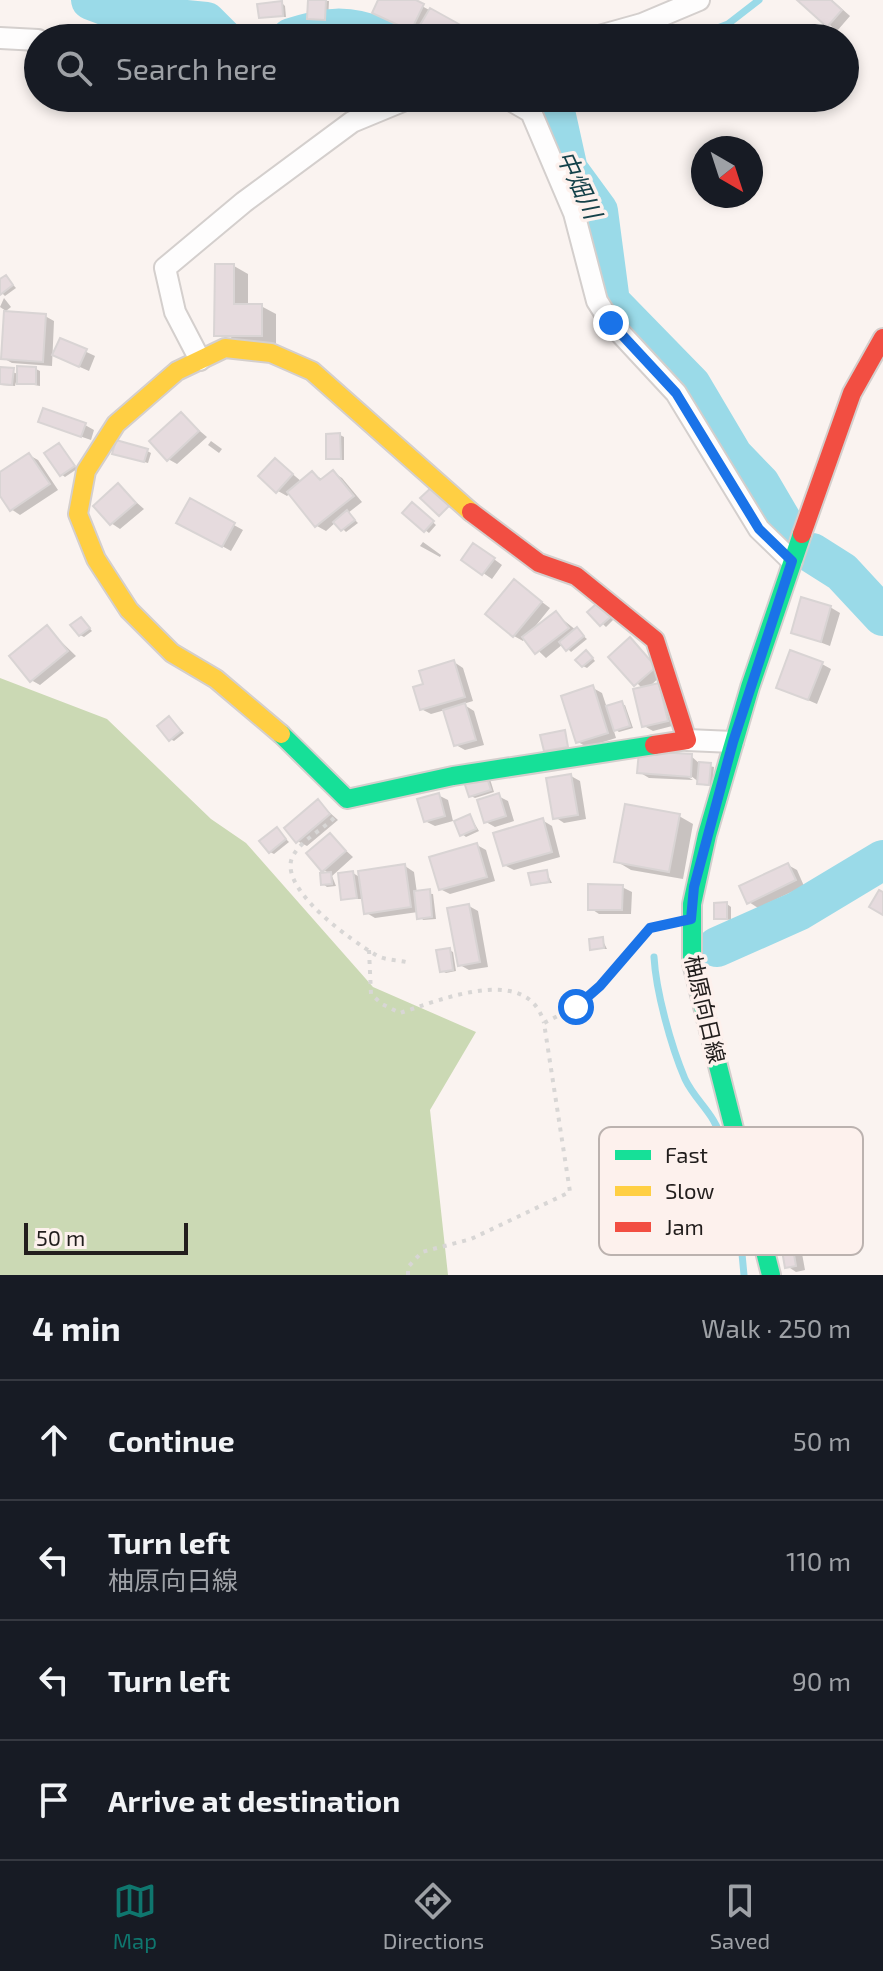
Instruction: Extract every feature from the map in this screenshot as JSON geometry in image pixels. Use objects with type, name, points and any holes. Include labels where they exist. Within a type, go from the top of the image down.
[{"type":"street","points":[[642,24],[699,0]]},
{"type":"street","points":[[0,38],[24,39]]},
{"type":"street","points":[[200,360],[175,312],[165,268],[244,202],[352,122],[376,112]]},
{"type":"street","points":[[531,112],[574,213],[597,301],[611,323],[676,393],[759,529],[792,561]]},
{"type":"street","name":"柚原向日線","points":[[734,1127],[692,963],[694,887],[733,742],[792,561],[852,394],[882,342]]},
{"type":"street","points":[[687,740],[655,640],[576,576],[539,563],[478,518],[312,371],[271,353],[225,348],[177,371],[116,424],[86,471],[78,514],[96,559],[129,610],[172,653],[216,679],[259,713],[347,799],[453,776],[687,740],[733,742]]},
{"type":"street","name":"柚原向日線","points":[[766,1255],[771,1275]]},
{"type":"path","points":[[347,799],[333,820],[294,852],[290,865],[293,877],[318,913],[378,957],[406,962]]},
{"type":"path","points":[[544,1023],[576,1007],[592,993],[650,928],[691,919]]},
{"type":"path","points":[[369,950],[371,994],[400,1013],[480,988],[506,991],[529,999],[539,1007],[570,1192],[471,1239],[422,1252],[408,1267],[408,1275]]},
{"type":"green space","points":[[0,678],[107,719],[211,819],[246,843],[373,987],[476,1032],[430,1110],[448,1275],[0,1275]]},
{"type":"building","points":[[308,0],[326,0],[325,20],[307,19]]},
{"type":"building","points":[[378,0],[416,0],[424,4],[414,24],[396,24],[372,13]]},
{"type":"building","points":[[797,0],[831,0],[842,10],[830,24],[824,24]]},
{"type":"building","points":[[282,1],[283,16],[259,18],[257,4]]},
{"type":"building","points":[[430,8],[459,24],[421,24]]},
{"type":"building","points":[[215,264],[234,264],[234,304],[262,304],[262,336],[214,336]]},
{"type":"building","points":[[6,275],[13,285],[0,295],[0,279]]},
{"type":"building","points":[[4,311],[46,314],[43,362],[1,359]]},
{"type":"building","points":[[60,338],[87,349],[79,367],[52,355]]},
{"type":"building","points":[[17,366],[36,367],[36,384],[17,384]]},
{"type":"building","points":[[0,367],[14,368],[12,385],[0,384]]},
{"type":"building","points":[[43,408],[86,423],[81,437],[38,422]]},
{"type":"building","points":[[181,412],[199,431],[167,461],[149,441]]},
{"type":"building","points":[[340,433],[341,459],[326,459],[326,434]]},
{"type":"building","points":[[116,440],[148,449],[144,462],[112,454]]},
{"type":"building","points":[[59,443],[75,466],[60,476],[44,453]]},
{"type":"building","points":[[29,453],[50,484],[10,511],[0,496],[0,472]]},
{"type":"building","points":[[275,458],[293,474],[276,493],[258,476]]},
{"type":"building","points":[[333,470],[354,496],[315,527],[287,492],[312,471],[320,480]]},
{"type":"building","points":[[118,483],[136,503],[110,525],[93,506]]},
{"type":"building","points":[[432,487],[450,505],[439,516],[420,498]]},
{"type":"building","points":[[190,498],[235,523],[222,547],[176,523]]},
{"type":"building","points":[[412,502],[434,521],[424,532],[402,513]]},
{"type":"building","points":[[347,510],[355,520],[341,531],[333,522]]},
{"type":"building","points":[[473,543],[495,558],[482,575],[461,560]]},
{"type":"building","points":[[514,579],[542,602],[513,637],[485,614]]},
{"type":"building","points":[[801,597],[831,606],[821,642],[791,633]]},
{"type":"building","points":[[602,599],[615,613],[600,626],[587,612]]},
{"type":"building","points":[[556,611],[569,628],[535,654],[522,637]]},
{"type":"building","points":[[81,617],[90,628],[79,636],[70,625]]},
{"type":"building","points":[[47,625],[68,651],[30,682],[9,656]]},
{"type":"building","points":[[577,627],[584,636],[566,651],[559,642]]},
{"type":"building","points":[[630,637],[656,667],[634,686],[608,657]]},
{"type":"building","points":[[586,650],[593,658],[582,667],[575,660]]},
{"type":"building","points":[[790,650],[823,662],[808,700],[776,688]]},
{"type":"building","points":[[454,660],[465,697],[420,710],[413,687],[423,684],[419,671]]},
{"type":"building","points":[[659,683],[668,721],[642,727],[633,689]]},
{"type":"building","points":[[593,685],[608,733],[576,743],[561,696]]},
{"type":"building","points":[[622,701],[630,726],[614,731],[606,706]]},
{"type":"building","points":[[465,703],[476,740],[454,746],[443,710]]},
{"type":"building","points":[[169,716],[181,731],[169,741],[157,726]]},
{"type":"building","points":[[565,730],[568,747],[544,751],[540,735]]},
{"type":"building","points":[[639,751],[692,754],[691,777],[637,773]]},
{"type":"building","points":[[699,762],[711,763],[709,785],[697,784]]},
{"type":"building","points":[[571,774],[578,815],[553,819],[546,778]]},
{"type":"building","points":[[486,775],[491,790],[469,797],[464,782]]},
{"type":"building","points":[[439,793],[445,816],[424,822],[417,799]]},
{"type":"building","points":[[499,793],[506,816],[484,823],[477,800]]},
{"type":"building","points":[[318,799],[330,814],[296,843],[284,828]]},
{"type":"building","points":[[625,804],[680,814],[669,872],[614,862]]},
{"type":"building","points":[[470,814],[476,829],[460,836],[454,821]]},
{"type":"building","points":[[543,818],[552,852],[503,866],[493,833]]},
{"type":"building","points":[[277,827],[286,839],[269,853],[259,841]]},
{"type":"building","points":[[330,833],[346,851],[322,872],[306,853]]},
{"type":"building","points":[[477,843],[487,877],[439,890],[429,857]]},
{"type":"building","points":[[788,863],[796,880],[747,904],[739,886]]},
{"type":"building","points":[[405,864],[411,907],[364,914],[358,871]]},
{"type":"building","points":[[547,870],[549,882],[531,885],[528,873]]},
{"type":"building","points":[[353,871],[357,898],[341,900],[338,873]]},
{"type":"building","points":[[331,872],[332,884],[321,885],[320,873]]},
{"type":"building","points":[[588,884],[623,885],[622,910],[588,910]]},
{"type":"building","points":[[430,889],[432,917],[417,919],[414,891]]},
{"type":"building","points":[[879,890],[883,892],[883,915],[869,907]]},
{"type":"building","points":[[727,902],[727,919],[714,919],[714,903]]},
{"type":"building","points":[[469,904],[480,962],[458,966],[447,908]]},
{"type":"building","points":[[603,937],[604,948],[590,950],[589,939]]},
{"type":"building","points":[[450,948],[453,970],[440,972],[436,950]]},
{"type":"building","points":[[783,1255],[794,1255],[796,1266],[785,1268]]},
{"type":"waterway","name":"中畑川","points":[[91,0],[128,14],[208,24]]},
{"type":"waterway","points":[[728,24],[759,0]]},
{"type":"waterway","points":[[555,112],[568,170],[598,211],[610,302],[691,385],[733,456],[760,484],[790,535]]},
{"type":"waterway","points":[[812,553],[842,572],[883,616]]},
{"type":"waterway","points":[[717,947],[798,911],[883,860]]},
{"type":"waterway","points":[[654,957],[661,1002],[680,1066],[689,1087],[717,1127]]},
{"type":"waterway","points":[[742,1255],[744,1275]]},
{"type":"traffic: fast","points":[[734,1127],[692,963],[692,904],[707,835],[750,687],[802,534]]},
{"type":"traffic: fast","points":[[281,734],[347,799],[453,776],[654,745]]},
{"type":"traffic: fast","points":[[766,1255],[771,1275]]},
{"type":"traffic: slow","points":[[225,348],[271,353],[312,371],[471,512]]},
{"type":"traffic: slow","points":[[225,348],[177,371],[116,424],[86,471],[78,514],[96,559],[129,610],[172,653],[216,679],[281,734]]},
{"type":"traffic: jam","points":[[802,534],[852,393],[883,338]]},
{"type":"traffic: jam","points":[[471,512],[539,563],[576,576],[655,640],[687,740],[654,745]]},
{"type":"route","points":[[576,1007],[600,986],[650,928],[691,919],[694,887],[733,742],[792,561],[759,529],[676,393],[611,323]]}]
